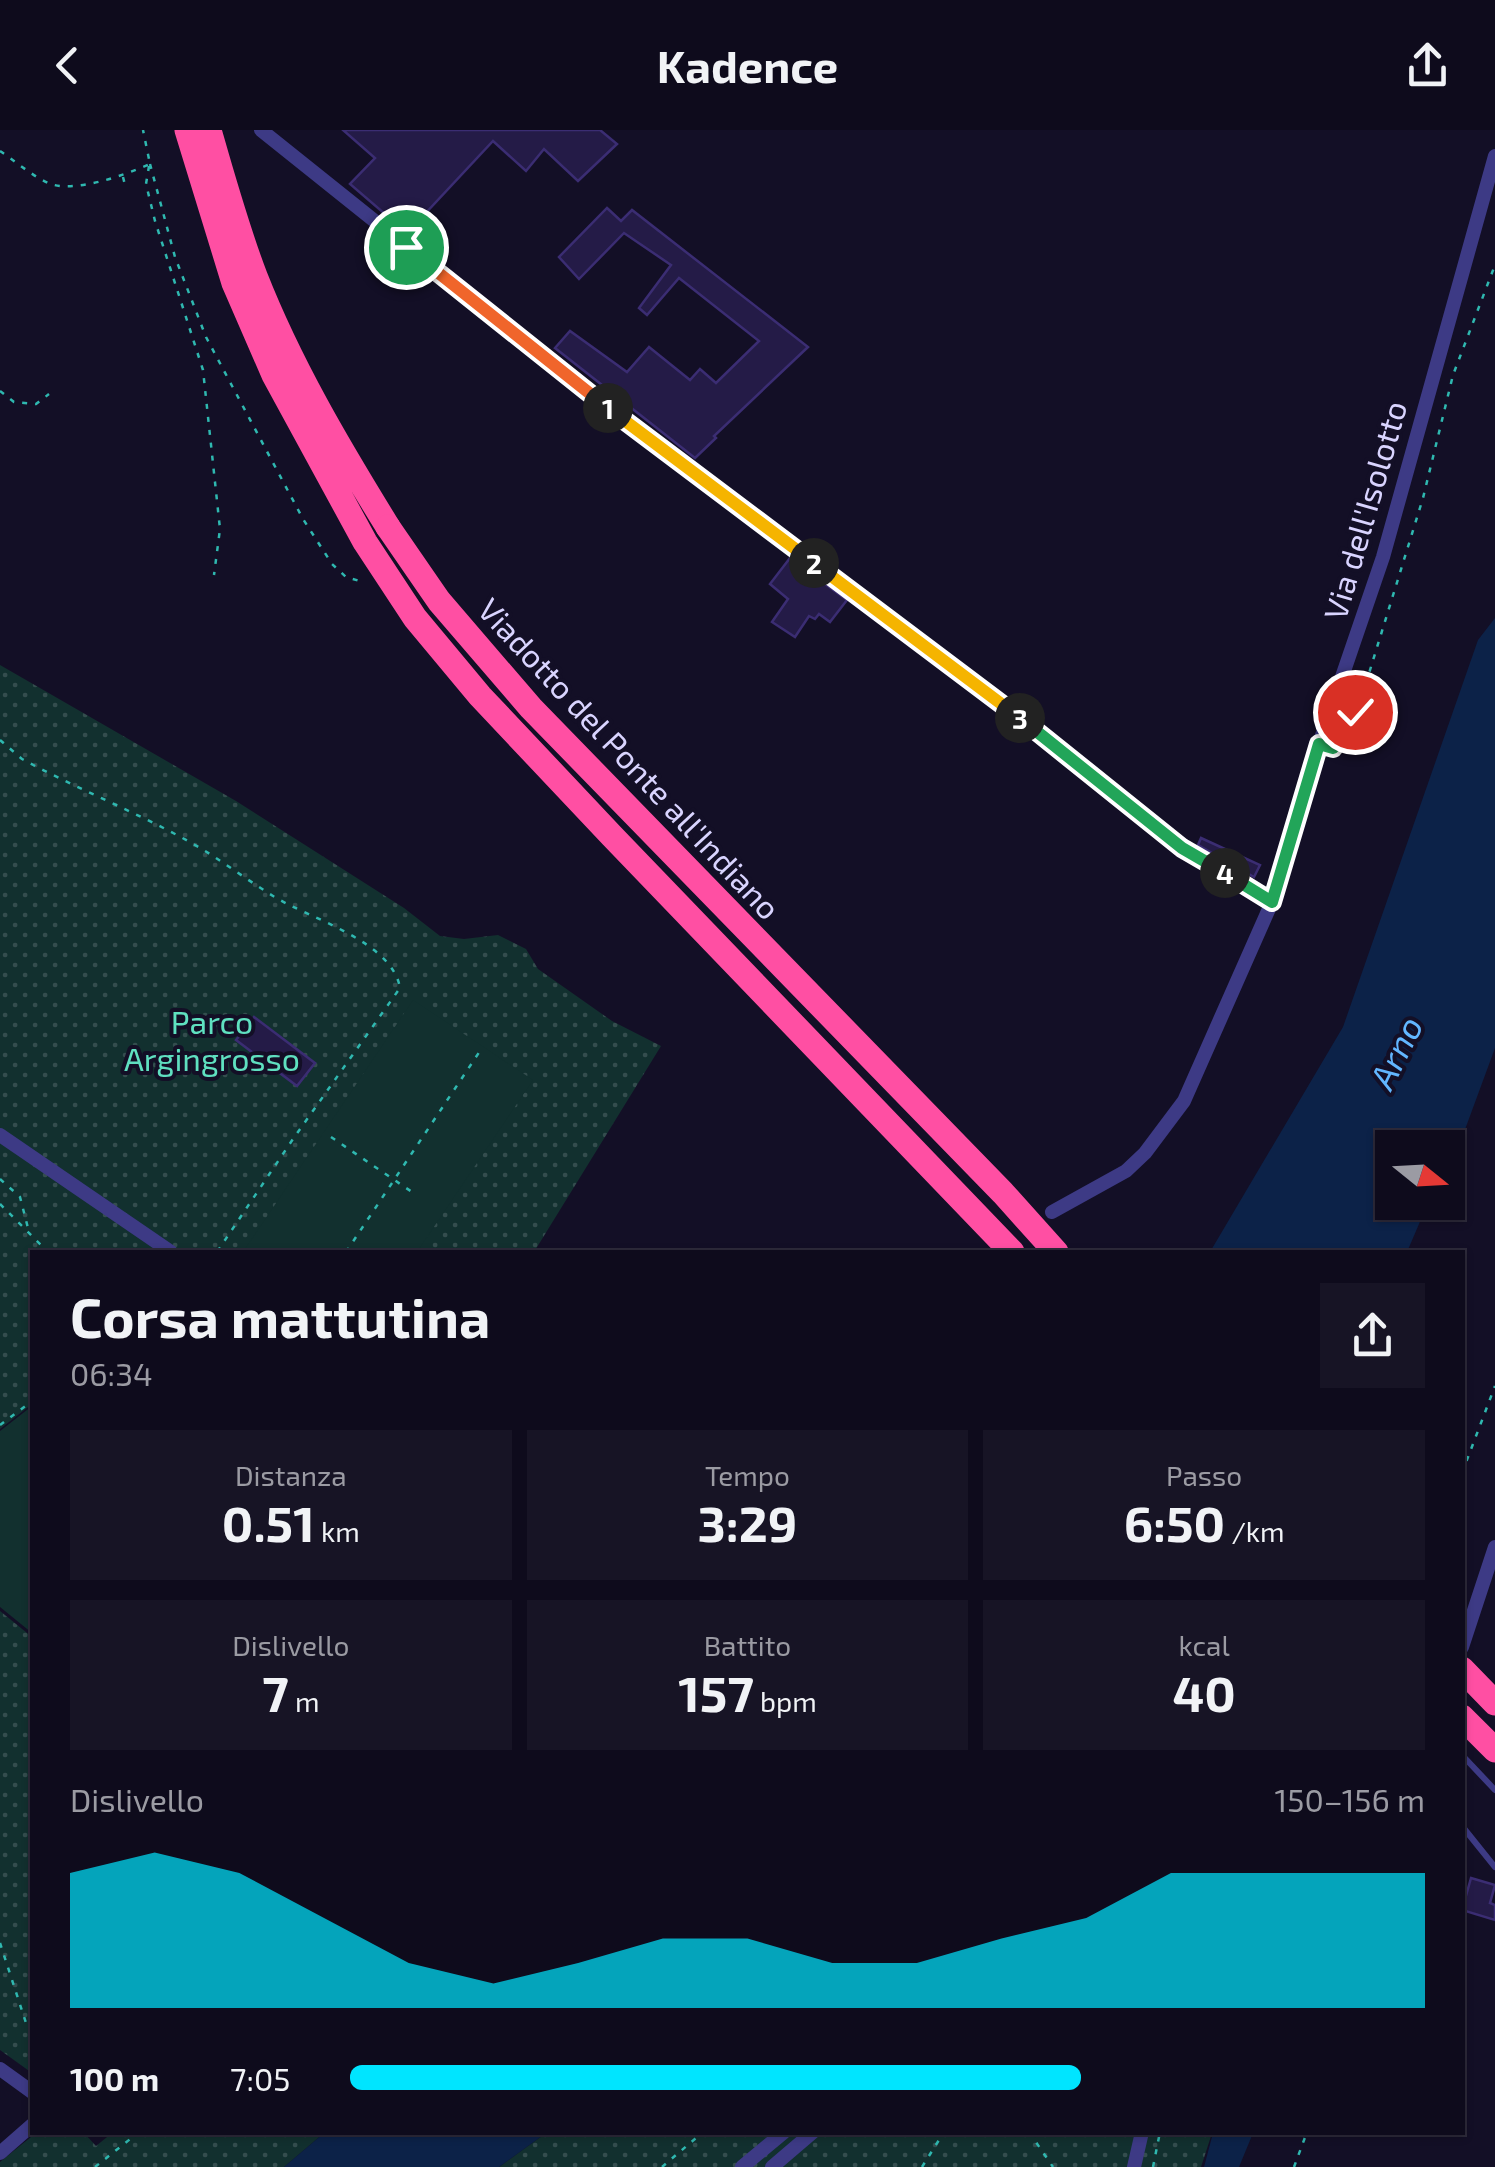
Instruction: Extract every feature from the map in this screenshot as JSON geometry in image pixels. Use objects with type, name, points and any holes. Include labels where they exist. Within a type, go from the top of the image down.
[{"type":"highway","name":"Viadotto del Ponte all'Indiano","points":[[187,130],[234,283],[274,375],[365,542],[415,618],[492,710],[1010,1250]]},
{"type":"highway","name":"Viadotto del Ponte all'Indiano","points":[[209,130],[255,275],[280,336],[338,445],[439,601],[531,708],[1003,1192],[1054,1250]]},
{"type":"highway","points":[[1465,1673],[1495,1703]]},
{"type":"highway","points":[[1465,1720],[1495,1750]]},
{"type":"street","points":[[261,130],[602,403],[1014,713],[1182,848],[1272,902]]},
{"type":"street","name":"Via dell'Isolotto","points":[[1052,1212],[1126,1171],[1145,1153],[1184,1100],[1272,902],[1319,744],[1392,524],[1495,156]]},
{"type":"street","points":[[0,1135],[168,1250]]},
{"type":"street","points":[[1465,1637],[1495,1547]]},
{"type":"street","points":[[0,2069],[30,2091]]},
{"type":"street","points":[[1,2150],[30,2127]]},
{"type":"street","points":[[742,2167],[780,2135]]},
{"type":"street","points":[[772,2167],[809,2135]]},
{"type":"street","points":[[1134,2167],[1141,2135]]},
{"type":"lane","points":[[1465,1758],[1495,1790]]},
{"type":"lane","points":[[1465,1830],[1495,1867]]},
{"type":"path","points":[[144,130],[175,257],[206,337],[302,519],[332,564],[346,576],[373,585]]},
{"type":"path","points":[[0,151],[47,183],[64,187],[122,176],[150,164]]},
{"type":"path","points":[[150,164],[146,184],[155,221],[204,370],[220,529],[214,575]]},
{"type":"path","points":[[122,176],[126,189]]},
{"type":"path","points":[[1319,744],[1333,748],[1355,712],[1423,498],[1452,374],[1495,265]]},
{"type":"path","points":[[0,391],[14,402],[36,404],[49,394]]},
{"type":"path","points":[[0,740],[22,759],[202,849],[276,898],[367,944],[388,963],[399,980],[400,988],[218,1250]]},
{"type":"path","points":[[347,1250],[480,1051]]},
{"type":"path","points":[[331,1137],[416,1194]]},
{"type":"path","points":[[0,1179],[20,1198],[29,1236]]},
{"type":"path","points":[[0,1204],[46,1250]]},
{"type":"path","points":[[1465,1465],[1495,1386]]},
{"type":"path","points":[[0,1426],[30,1404]]},
{"type":"path","points":[[0,1943],[30,2030]]},
{"type":"path","points":[[95,2167],[135,2135]]},
{"type":"path","points":[[662,2167],[699,2135]]},
{"type":"path","points":[[922,2167],[945,2135]]},
{"type":"path","points":[[1031,2135],[1054,2167]]},
{"type":"path","points":[[1153,2167],[1159,2135]]},
{"type":"path","points":[[1294,2167],[1306,2135]]},
{"type":"green space","name":"Parco Argingrosso","points":[[0,665],[236,801],[404,908],[440,936],[464,939],[498,935],[526,949],[538,969],[612,1021],[661,1046],[535,1250],[30,1250],[30,1406],[0,1429]]},
{"type":"green space","points":[[413,1000],[533,1080],[418,1250],[244,1250]]},
{"type":"green space","points":[[30,1408],[30,1631],[0,1607],[0,1431]]},
{"type":"green space","points":[[0,1611],[30,1635],[30,2072],[0,2050]]},
{"type":"green space","points":[[34,2135],[86,2135],[96,2146],[110,2135],[322,2135],[284,2167],[0,2167],[0,2162]]},
{"type":"green space","points":[[543,2135],[1211,2135],[1201,2167],[499,2167]]},
{"type":"water","name":"Arno","points":[[1495,618],[1495,1048],[1465,1130],[1375,1130],[1375,1220],[1421,1220],[1408,1250],[1211,1250],[1343,1027],[1478,640]]},
{"type":"water","points":[[322,2135],[543,2135],[499,2167],[284,2167]]},
{"type":"water","points":[[1212,2135],[1252,2135],[1239,2167],[1204,2167]]},
{"type":"building","points":[[343,130],[600,130],[617,144],[578,181],[544,149],[526,171],[493,141],[407,233],[350,184],[375,158]]},
{"type":"building","points":[[607,208],[621,221],[632,210],[808,347],[695,458],[555,348],[570,331],[627,372],[649,347],[690,380],[700,369],[716,383],[759,341],[679,278],[647,315],[639,308],[671,265],[624,233],[579,279],[559,257]]},
{"type":"building","points":[[790,558],[847,600],[830,622],[819,614],[815,619],[809,616],[795,637],[772,622],[788,599],[770,584]]},
{"type":"building","points":[[1201,838],[1260,865],[1254,877],[1198,845]]},
{"type":"building","points":[[254,1017],[315,1063],[297,1086],[236,1040]]},
{"type":"building","points":[[1471,1878],[1495,1885],[1490,1903],[1495,1905],[1495,1920],[1465,1911]]},
{"type":"route","points":[[406,247],[602,403],[1014,713],[1182,848],[1272,902],[1319,744],[1333,748],[1355,712]]}]
